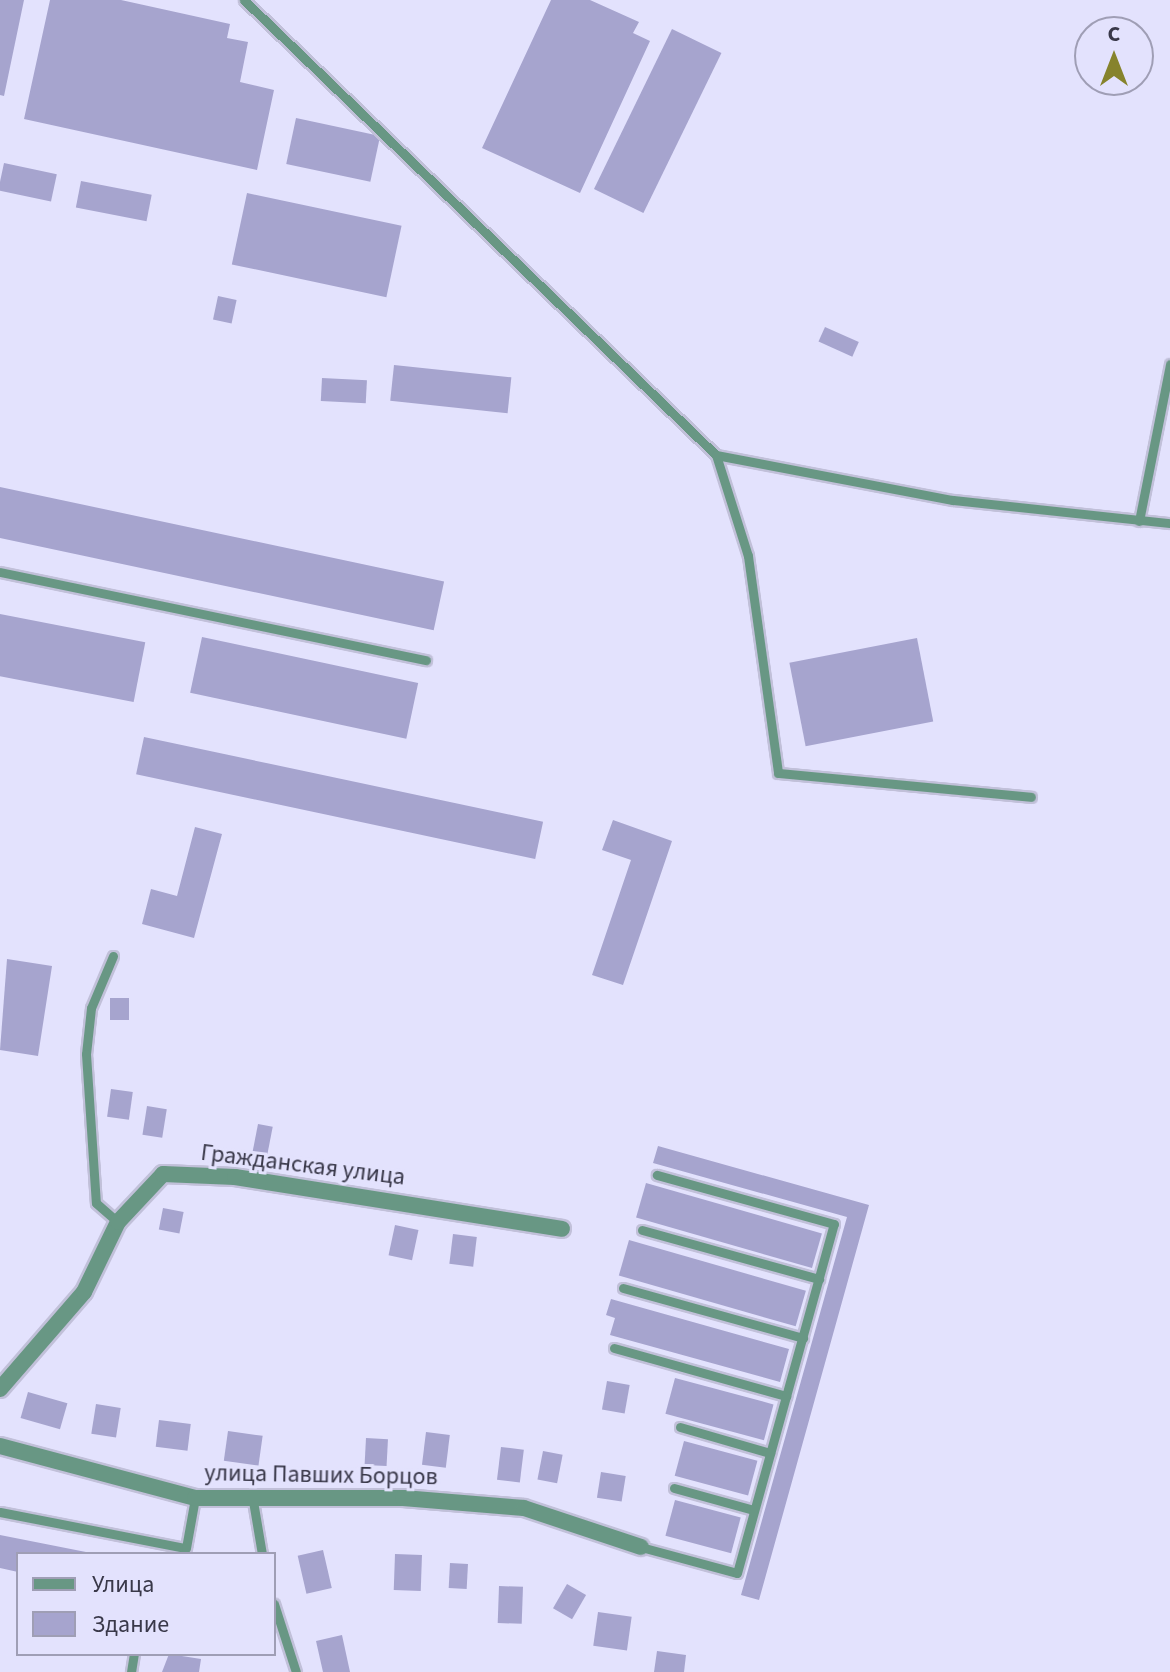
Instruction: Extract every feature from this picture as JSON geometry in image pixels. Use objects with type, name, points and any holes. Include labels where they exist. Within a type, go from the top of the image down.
[{"type":"street","name":"Гражданская улица","points":[[0,1389],[84,1292],[118,1222],[163,1174],[235,1177],[562,1229]]},
{"type":"street","name":"улица Павших Борцов","points":[[0,1446],[195,1498],[253,1501],[403,1498],[524,1508],[641,1547]]},
{"type":"lane","points":[[244,0],[716,455],[748,556],[778,773],[1031,797]]},
{"type":"lane","points":[[1139,521],[1170,364]]},
{"type":"lane","points":[[716,455],[953,500],[1170,523]]},
{"type":"lane","points":[[0,572],[426,660]]},
{"type":"lane","points":[[113,956],[91,1008],[86,1054],[96,1203],[118,1222]]},
{"type":"lane","points":[[641,1547],[737,1573],[834,1224],[657,1175]]},
{"type":"lane","points":[[642,1230],[819,1279]]},
{"type":"lane","points":[[623,1288],[803,1338]]},
{"type":"lane","points":[[614,1348],[786,1396]]},
{"type":"lane","points":[[680,1427],[770,1453]]},
{"type":"lane","points":[[674,1488],[754,1510]]},
{"type":"lane","points":[[0,1512],[186,1548],[195,1498]]},
{"type":"lane","points":[[253,1501],[262,1552]]},
{"type":"lane","points":[[276,1610],[296,1672]]},
{"type":"building","points":[[0,0],[24,0],[4,96],[0,95]]},
{"type":"building","points":[[50,0],[121,0],[230,24],[227,38],[248,42],[240,82],[274,90],[257,170],[24,119]]},
{"type":"building","points":[[551,0],[590,0],[639,22],[633,33],[650,41],[580,193],[482,148]]},
{"type":"building","points":[[672,29],[721,53],[643,213],[594,189]]},
{"type":"building","points":[[296,118],[380,136],[370,182],[286,164]]},
{"type":"building","points":[[4,163],[57,174],[51,202],[0,191]]},
{"type":"building","points":[[81,181],[152,195],[147,221],[76,208]]},
{"type":"building","points":[[247,193],[402,226],[386,297],[232,264]]},
{"type":"building","points":[[218,296],[237,300],[232,323],[213,319]]},
{"type":"building","points":[[825,327],[859,342],[852,357],[818,342]]},
{"type":"building","points":[[394,365],[511,377],[508,413],[390,401]]},
{"type":"building","points":[[322,378],[367,380],[366,403],[321,401]]},
{"type":"building","points":[[0,487],[444,581],[434,630],[0,538]]},
{"type":"building","points":[[0,614],[145,642],[134,702],[0,676]]},
{"type":"building","points":[[202,637],[418,683],[406,739],[190,693]]},
{"type":"building","points":[[917,638],[933,721],[806,746],[789,663]]},
{"type":"building","points":[[144,737],[543,822],[535,859],[136,774]]},
{"type":"building","points":[[613,820],[672,841],[623,985],[592,975],[631,860],[602,850]]},
{"type":"building","points":[[195,827],[222,834],[194,938],[142,924],[151,889],[177,896]]},
{"type":"building","points":[[7,959],[52,966],[38,1056],[0,1050]]},
{"type":"building","points":[[110,998],[129,998],[129,1020],[110,1020]]},
{"type":"building","points":[[111,1089],[133,1092],[129,1120],[107,1117]]},
{"type":"building","points":[[147,1106],[167,1109],[162,1138],[142,1135]]},
{"type":"building","points":[[258,1124],[273,1127],[267,1154],[253,1151]]},
{"type":"building","points":[[658,1146],[869,1205],[759,1600],[741,1595],[847,1217],[653,1163]]},
{"type":"building","points":[[646,1183],[822,1233],[812,1268],[636,1218]]},
{"type":"building","points":[[163,1208],[184,1212],[179,1234],[159,1230]]},
{"type":"building","points":[[395,1225],[418,1230],[412,1260],[389,1255]]},
{"type":"building","points":[[453,1234],[477,1237],[473,1267],[449,1264]]},
{"type":"building","points":[[629,1240],[806,1291],[796,1326],[619,1276]]},
{"type":"building","points":[[611,1299],[789,1349],[780,1382],[610,1335],[615,1318],[606,1315]]},
{"type":"building","points":[[675,1378],[774,1404],[764,1440],[665,1414]]},
{"type":"building","points":[[607,1381],[630,1385],[625,1414],[602,1410]]},
{"type":"building","points":[[28,1392],[67,1403],[60,1429],[21,1418]]},
{"type":"building","points":[[96,1404],[121,1408],[116,1438],[91,1434]]},
{"type":"building","points":[[159,1420],[191,1424],[187,1451],[156,1447]]},
{"type":"building","points":[[228,1431],[263,1436],[258,1466],[224,1461]]},
{"type":"building","points":[[426,1432],[450,1435],[446,1468],[422,1465]]},
{"type":"building","points":[[366,1438],[388,1439],[387,1466],[365,1465]]},
{"type":"building","points":[[684,1441],[757,1461],[748,1495],[675,1476]]},
{"type":"building","points":[[501,1447],[524,1450],[520,1483],[497,1480]]},
{"type":"building","points":[[543,1451],[563,1455],[557,1483],[537,1479]]},
{"type":"building","points":[[601,1472],[626,1476],[622,1502],[597,1498]]},
{"type":"building","points":[[675,1500],[741,1518],[731,1553],[665,1536]]},
{"type":"building","points":[[0,1535],[86,1552],[16,1552],[16,1572],[0,1568]]},
{"type":"building","points":[[323,1550],[332,1588],[306,1594],[298,1556]]},
{"type":"building","points":[[395,1554],[422,1555],[421,1591],[394,1590]]},
{"type":"building","points":[[450,1563],[468,1564],[467,1589],[449,1588]]},
{"type":"building","points":[[567,1584],[586,1595],[572,1619],[553,1608]]},
{"type":"building","points":[[499,1586],[523,1587],[522,1624],[498,1623]]},
{"type":"building","points":[[598,1612],[632,1617],[627,1650],[593,1646]]},
{"type":"building","points":[[342,1635],[350,1672],[323,1672],[316,1641]]},
{"type":"building","points":[[657,1651],[686,1655],[684,1672],[654,1672]]},
{"type":"building","points":[[168,1656],[201,1659],[199,1672],[162,1672]]}]
